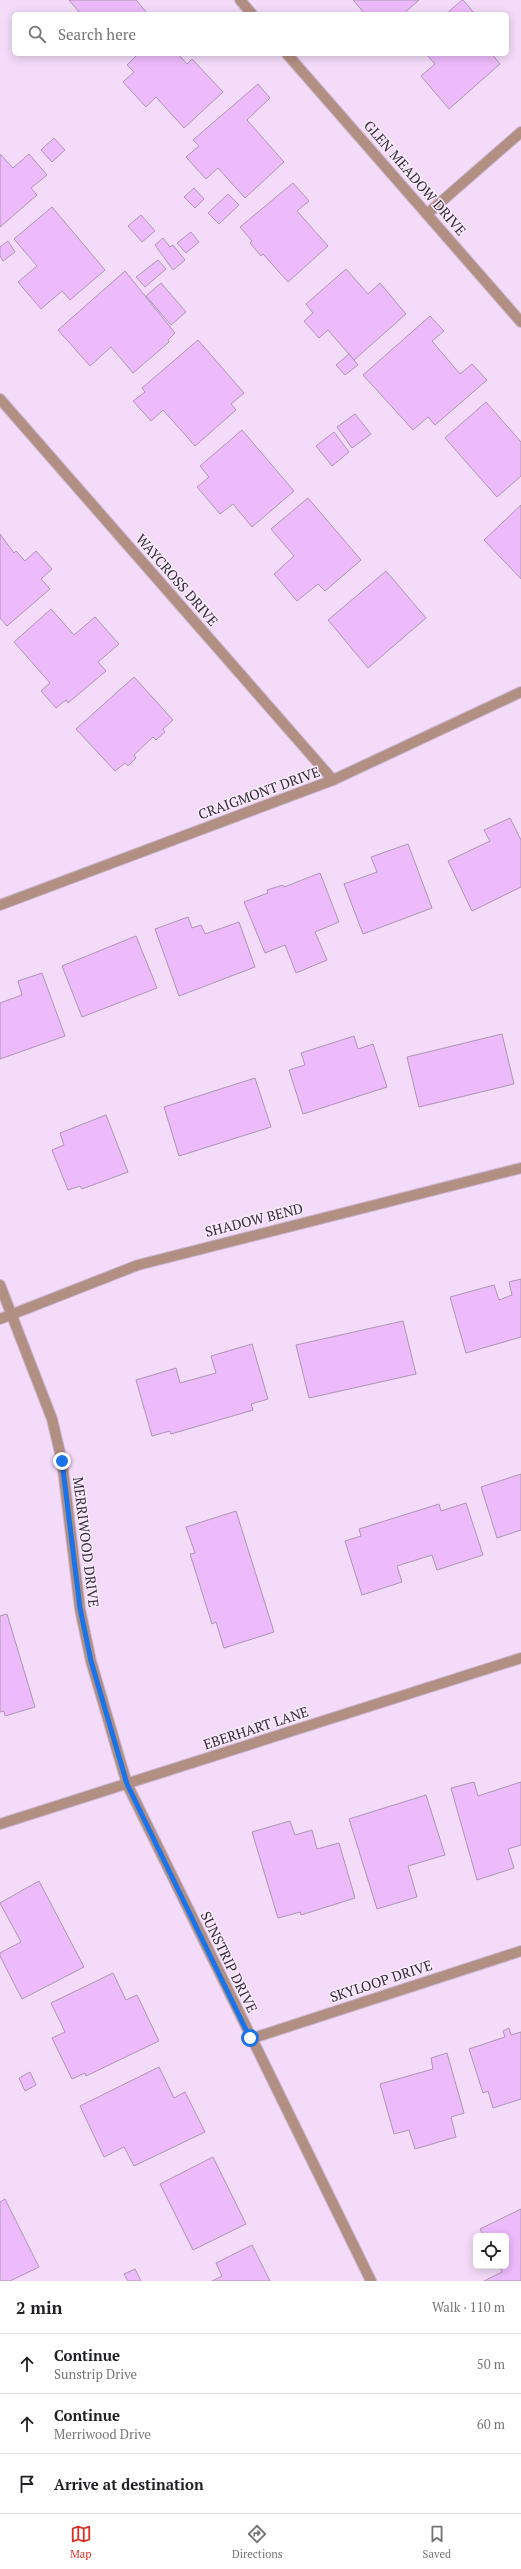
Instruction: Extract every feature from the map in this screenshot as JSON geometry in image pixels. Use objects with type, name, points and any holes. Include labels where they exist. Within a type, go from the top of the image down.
[{"type":"street","points":[[240,0],[250,12]]},
{"type":"street","name":"GLEN MEADOW DRIVE","points":[[289,56],[521,322]]},
{"type":"street","points":[[427,214],[521,132]]},
{"type":"street","name":"WAYCROSS DRIVE","points":[[0,399],[333,780]]},
{"type":"street","name":"CRAIGMONT DRIVE","points":[[0,905],[333,780],[521,692]]},
{"type":"street","name":"SHADOW BEND","points":[[0,1319],[138,1265],[521,1168]]},
{"type":"street","name":"MERRIWOOD DRIVE","points":[[0,1285],[52,1419],[62,1461],[80,1608],[91,1661],[127,1784]]},
{"type":"street","name":"EBERHART LANE","points":[[0,1824],[521,1658]]},
{"type":"street","name":"SUNSTRIP DRIVE","points":[[127,1784],[250,2038],[371,2281]]},
{"type":"street","name":"SKYLOOP DRIVE","points":[[250,2038],[521,1951]]},
{"type":"building","points":[[69,0],[136,0],[146,12],[79,12]]},
{"type":"building","points":[[353,0],[419,0],[405,12],[363,12]]},
{"type":"building","points":[[462,0],[473,12],[448,12]]},
{"type":"building","points":[[136,56],[180,56],[187,64],[192,59],[223,92],[184,128],[156,97],[146,107],[123,82],[134,72],[127,65]]},
{"type":"building","points":[[428,56],[494,56],[500,64],[449,109],[421,76],[435,64]]},
{"type":"building","points":[[258,84],[270,98],[247,120],[284,162],[245,198],[218,168],[206,179],[186,157],[199,146],[193,140]]},
{"type":"building","points":[[54,138],[65,150],[52,162],[41,150]]},
{"type":"building","points":[[0,154],[13,168],[29,154],[47,175],[31,188],[37,195],[0,227]]},
{"type":"building","points":[[293,183],[309,201],[297,211],[328,246],[288,282],[263,254],[261,256],[250,243],[252,241],[240,227]]},
{"type":"building","points":[[194,188],[204,199],[195,208],[184,197]]},
{"type":"building","points":[[228,194],[239,205],[219,224],[208,213]]},
{"type":"building","points":[[52,207],[105,270],[70,300],[62,291],[41,309],[18,282],[37,266],[14,239]]},
{"type":"building","points":[[141,215],[155,231],[142,242],[128,226]]},
{"type":"building","points":[[191,232],[199,242],[186,253],[177,243]]},
{"type":"building","points":[[163,238],[170,247],[173,245],[185,260],[173,270],[155,245]]},
{"type":"building","points":[[8,241],[15,252],[3,261],[0,256],[0,247]]},
{"type":"building","points":[[158,260],[166,269],[145,287],[136,277]]},
{"type":"building","points":[[346,269],[368,294],[380,283],[406,314],[354,360],[328,330],[319,338],[304,321],[313,313],[306,304]]},
{"type":"building","points":[[125,271],[175,333],[168,340],[169,342],[133,373],[111,347],[90,366],[58,330]]},
{"type":"building","points":[[161,283],[186,312],[171,325],[146,296]]},
{"type":"building","points":[[430,316],[444,331],[432,341],[460,374],[472,364],[487,380],[435,425],[428,417],[413,430],[363,375]]},
{"type":"building","points":[[198,340],[244,393],[231,404],[236,410],[195,446],[163,410],[151,421],[133,401],[145,392],[142,388]]},
{"type":"building","points":[[349,354],[358,365],[345,375],[336,365]]},
{"type":"building","points":[[486,402],[521,442],[521,476],[497,497],[445,438]]},
{"type":"building","points":[[355,414],[371,434],[352,448],[337,427]]},
{"type":"building","points":[[242,430],[294,491],[252,527],[233,504],[220,514],[197,487],[209,477],[200,466]]},
{"type":"building","points":[[334,432],[349,452],[332,466],[316,446]]},
{"type":"building","points":[[308,498],[361,560],[325,591],[318,584],[297,601],[274,574],[294,556],[271,529]]},
{"type":"building","points":[[521,505],[521,579],[484,540]]},
{"type":"building","points":[[0,534],[14,553],[16,551],[25,561],[36,551],[52,569],[41,579],[50,589],[7,626],[0,618]]},
{"type":"building","points":[[386,571],[426,618],[368,668],[328,620]]},
{"type":"building","points":[[51,609],[74,635],[95,617],[119,644],[98,662],[106,671],[68,703],[66,700],[56,708],[41,691],[50,683],[14,642]]},
{"type":"building","points":[[134,677],[173,720],[163,729],[165,732],[156,740],[153,737],[134,755],[136,758],[128,766],[125,763],[115,771],[76,729]]},
{"type":"building","points":[[510,818],[521,840],[521,887],[472,911],[448,861],[490,841],[484,830]]},
{"type":"building","points":[[408,844],[432,908],[363,934],[344,884],[377,872],[371,857]]},
{"type":"building","points":[[320,873],[339,922],[315,932],[327,960],[296,973],[285,945],[265,953],[244,902],[268,893],[267,890],[283,885],[284,887]]},
{"type":"building","points":[[188,917],[192,928],[201,925],[205,934],[239,922],[255,967],[179,996],[155,929]]},
{"type":"building","points":[[136,936],[157,988],[82,1017],[62,966]]},
{"type":"building","points":[[42,973],[65,1036],[0,1059],[0,1003],[22,995],[18,981]]},
{"type":"building","points":[[502,1034],[514,1084],[419,1107],[407,1057]]},
{"type":"building","points":[[354,1036],[358,1049],[373,1044],[387,1087],[303,1114],[289,1070],[305,1065],[301,1053]]},
{"type":"building","points":[[255,1078],[271,1127],[179,1156],[164,1107]]},
{"type":"building","points":[[106,1115],[128,1172],[82,1189],[80,1186],[68,1190],[52,1150],[64,1145],[60,1133]]},
{"type":"building","points":[[521,1279],[521,1337],[466,1353],[450,1297],[494,1285],[499,1300],[512,1295],[509,1282]]},
{"type":"building","points":[[403,1321],[416,1374],[309,1398],[296,1345]]},
{"type":"building","points":[[252,1344],[268,1399],[251,1404],[253,1410],[171,1434],[170,1431],[152,1436],[136,1380],[176,1368],[180,1383],[216,1373],[211,1356]]},
{"type":"building","points":[[521,1474],[521,1530],[497,1538],[481,1487]]},
{"type":"building","points":[[466,1503],[483,1555],[437,1570],[432,1555],[397,1566],[402,1582],[362,1595],[345,1541],[361,1536],[359,1529],[439,1504],[441,1511]]},
{"type":"building","points":[[236,1511],[274,1632],[224,1648],[216,1622],[212,1624],[190,1554],[195,1553],[186,1527]]},
{"type":"building","points":[[7,1614],[35,1707],[5,1716],[4,1711],[0,1712],[0,1616]]},
{"type":"building","points":[[474,1782],[478,1796],[521,1782],[521,1845],[508,1849],[514,1868],[477,1880],[451,1788]]},
{"type":"building","points":[[426,1795],[445,1855],[408,1866],[417,1897],[377,1909],[349,1819]]},
{"type":"building","points":[[290,1821],[295,1835],[312,1830],[317,1849],[339,1843],[355,1898],[301,1915],[300,1912],[278,1918],[252,1832]]},
{"type":"building","points":[[39,1881],[84,1967],[22,1999],[0,1956],[0,1953],[21,1942],[0,1903]]},
{"type":"building","points":[[113,1973],[126,2000],[137,1995],[159,2041],[86,2076],[85,2073],[72,2079],[52,2038],[65,2032],[51,2003]]},
{"type":"building","points":[[509,2028],[511,2035],[521,2032],[521,2099],[493,2108],[488,2091],[483,2093],[469,2049],[505,2037],[503,2031]]},
{"type":"building","points":[[447,2053],[464,2113],[451,2117],[456,2137],[415,2149],[409,2130],[394,2134],[380,2084],[433,2069],[431,2058]]},
{"type":"building","points":[[159,2067],[174,2098],[185,2092],[205,2132],[134,2166],[124,2147],[104,2157],[80,2106]]},
{"type":"building","points":[[30,2072],[36,2085],[25,2091],[19,2078]]},
{"type":"building","points":[[213,2157],[246,2224],[193,2250],[160,2184]]},
{"type":"building","points":[[5,2199],[39,2267],[10,2281],[0,2281],[0,2202]]},
{"type":"building","points":[[521,2209],[521,2281],[484,2281],[502,2272],[500,2269],[509,2269],[509,2233],[482,2233],[480,2229]]},
{"type":"building","points":[[252,2245],[270,2281],[212,2281],[222,2276],[216,2263]]},
{"type":"building","points":[[135,2269],[141,2281],[128,2281],[124,2274]]},
{"type":"route","points":[[62,1461],[80,1608],[91,1661],[127,1784],[250,2038]]}]
